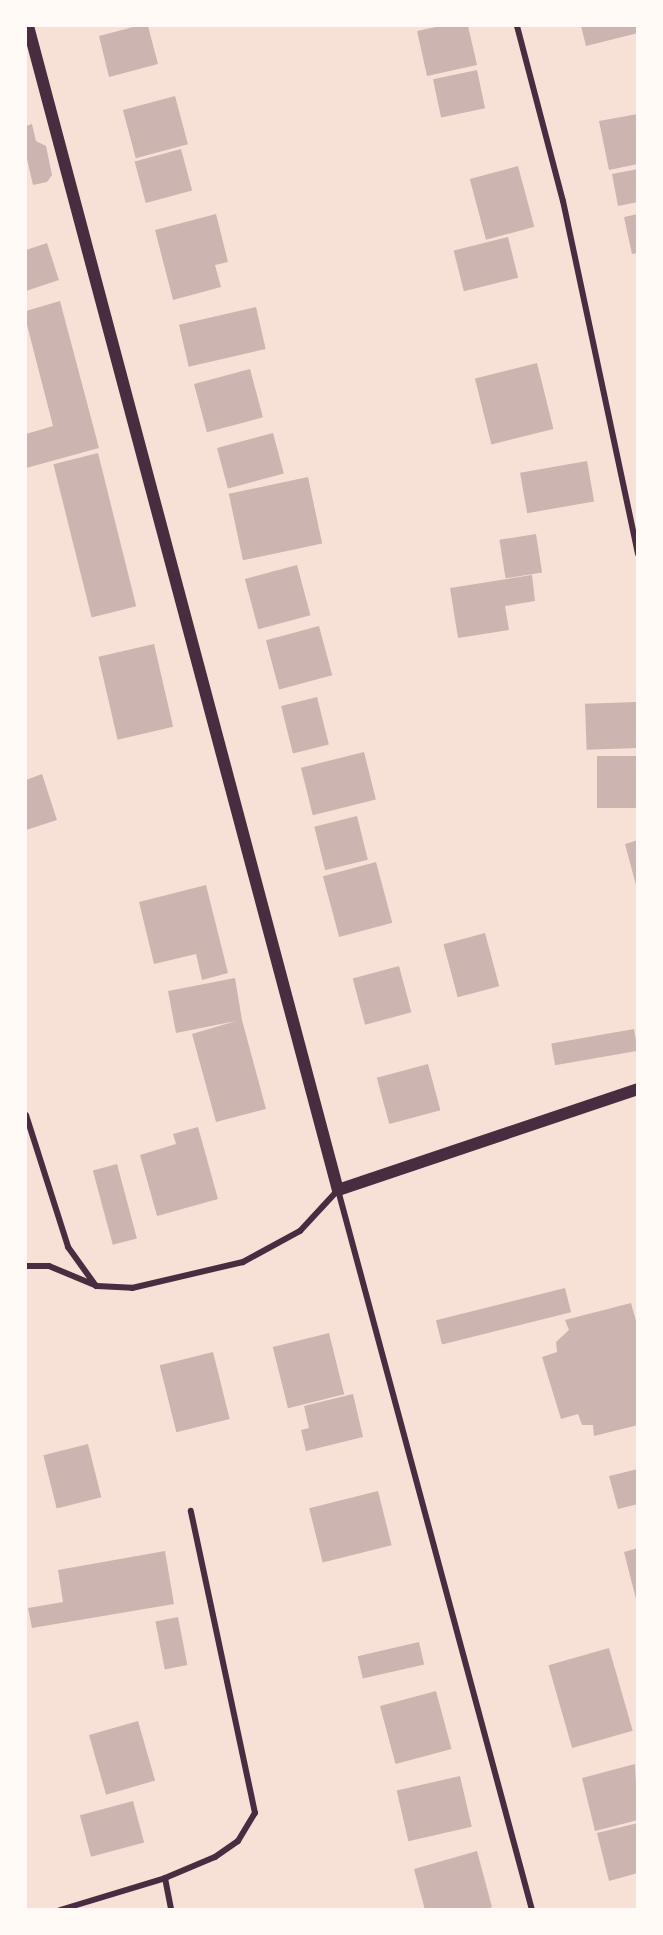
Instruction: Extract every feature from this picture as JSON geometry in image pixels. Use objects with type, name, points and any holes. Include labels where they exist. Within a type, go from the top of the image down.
[{"type":"main road","points":[[28,26],[338,1190],[638,1089]]},
{"type":"street","points":[[517,26],[563,201],[638,554]]},
{"type":"street","points":[[26,1115],[68,1247],[96,1286]]},
{"type":"street","points":[[26,1266],[49,1266],[96,1286],[132,1288],[243,1262],[300,1231],[338,1190]]},
{"type":"street","points":[[338,1190],[532,1910]]},
{"type":"street","points":[[60,1910],[165,1878],[215,1857],[238,1841],[255,1813],[191,1511]]},
{"type":"street","points":[[165,1878],[171,1910]]},
{"type":"building","points":[[137,26],[148,26],[158,64],[109,77],[99,36]]},
{"type":"building","points":[[441,26],[468,26],[477,65],[427,76],[417,31]]},
{"type":"building","points":[[581,26],[638,26],[638,33],[586,46]]},
{"type":"building","points":[[477,70],[485,108],[441,118],[433,79]]},
{"type":"building","points":[[175,96],[188,144],[136,158],[123,110]]},
{"type":"building","points":[[638,114],[638,164],[609,170],[599,121]]},
{"type":"building","points":[[32,124],[36,141],[46,146],[52,175],[47,182],[33,185],[26,155],[26,126]]},
{"type":"building","points":[[181,149],[192,191],[146,203],[135,161]]},
{"type":"building","points":[[518,166],[534,227],[486,240],[470,179]]},
{"type":"building","points":[[638,169],[638,202],[618,206],[612,174]]},
{"type":"building","points":[[216,214],[228,262],[215,265],[221,287],[173,300],[155,230]]},
{"type":"building","points":[[638,214],[638,253],[632,254],[624,217]]},
{"type":"building","points":[[508,237],[518,278],[464,291],[454,251]]},
{"type":"building","points":[[47,243],[59,280],[26,291],[26,250]]},
{"type":"building","points":[[60,301],[99,448],[26,468],[26,434],[53,426],[26,321],[26,311]]},
{"type":"building","points":[[256,307],[266,349],[189,367],[179,325]]},
{"type":"building","points":[[537,363],[553,429],[491,444],[475,378]]},
{"type":"building","points":[[250,369],[263,417],[207,432],[194,384]]},
{"type":"building","points":[[273,433],[284,474],[228,489],[217,448]]},
{"type":"building","points":[[98,453],[136,606],[92,617],[53,464]]},
{"type":"building","points":[[587,461],[594,501],[527,513],[520,473]]},
{"type":"building","points":[[308,477],[322,544],[243,560],[229,494]]},
{"type":"building","points":[[536,534],[542,573],[506,578],[499,540]]},
{"type":"building","points":[[297,565],[310,615],[258,629],[245,579]]},
{"type":"building","points":[[532,575],[535,601],[505,606],[509,630],[458,638],[450,588]]},
{"type":"building","points":[[319,626],[332,675],[279,689],[266,640]]},
{"type":"building","points":[[154,644],[173,727],[118,740],[98,657]]},
{"type":"building","points":[[317,697],[329,745],[293,753],[281,706]]},
{"type":"building","points":[[636,702],[638,748],[587,750],[585,704]]},
{"type":"building","points":[[364,752],[376,800],[313,815],[301,768]]},
{"type":"building","points":[[597,756],[638,756],[638,808],[597,808]]},
{"type":"building","points":[[42,774],[57,820],[26,830],[26,780]]},
{"type":"building","points":[[357,816],[368,860],[325,870],[314,827]]},
{"type":"building","points":[[638,840],[638,889],[637,889],[625,844]]},
{"type":"building","points":[[376,862],[392,923],[339,937],[323,876]]},
{"type":"building","points":[[206,885],[228,973],[202,980],[196,954],[154,964],[139,902]]},
{"type":"building","points":[[485,933],[499,986],[458,997],[443,944]]},
{"type":"building","points":[[399,966],[411,1012],[365,1025],[353,978]]},
{"type":"building","points":[[235,978],[242,1020],[266,1109],[216,1122],[192,1034],[236,1021],[176,1033],[168,991]]},
{"type":"building","points":[[634,1029],[638,1051],[555,1065],[551,1044]]},
{"type":"building","points":[[428,1064],[440,1110],[389,1124],[377,1078]]},
{"type":"building","points":[[198,1127],[218,1199],[157,1216],[140,1155],[176,1144],[173,1134]]},
{"type":"building","points":[[117,1164],[137,1238],[113,1245],[93,1170]]},
{"type":"building","points":[[565,1288],[571,1312],[442,1344],[436,1320]]},
{"type":"building","points":[[631,1303],[638,1328],[638,1425],[594,1436],[593,1425],[582,1425],[578,1414],[561,1419],[542,1357],[557,1352],[556,1342],[569,1330],[565,1320]]},
{"type":"building","points":[[329,1333],[344,1394],[288,1408],[273,1347]]},
{"type":"building","points":[[213,1352],[230,1419],[176,1432],[160,1365]]},
{"type":"building","points":[[353,1394],[363,1437],[306,1451],[301,1430],[309,1428],[304,1406]]},
{"type":"building","points":[[88,1444],[101,1497],[57,1508],[43,1455]]},
{"type":"building","points":[[638,1469],[638,1504],[618,1509],[609,1476]]},
{"type":"building","points":[[378,1491],[392,1545],[323,1563],[309,1508]]},
{"type":"building","points":[[638,1548],[638,1603],[637,1603],[624,1552]]},
{"type":"building","points":[[165,1551],[174,1604],[32,1628],[28,1608],[63,1602],[58,1570]]},
{"type":"building","points":[[178,1617],[187,1665],[165,1669],[155,1621]]},
{"type":"building","points":[[419,1642],[424,1664],[363,1679],[358,1656]]},
{"type":"building","points":[[609,1648],[633,1731],[572,1748],[548,1665]]},
{"type":"building","points":[[436,1691],[452,1749],[396,1764],[380,1706]]},
{"type":"building","points":[[138,1721],[155,1781],[106,1795],[89,1735]]},
{"type":"building","points":[[635,1764],[638,1820],[595,1831],[582,1778]]},
{"type":"building","points":[[460,1776],[472,1827],[408,1841],[397,1791]]},
{"type":"building","points":[[133,1801],[144,1843],[91,1857],[80,1815]]},
{"type":"building","points":[[638,1823],[638,1873],[609,1881],[597,1833]]},
{"type":"building","points":[[477,1851],[492,1907],[484,1910],[425,1910],[414,1869]]}]
